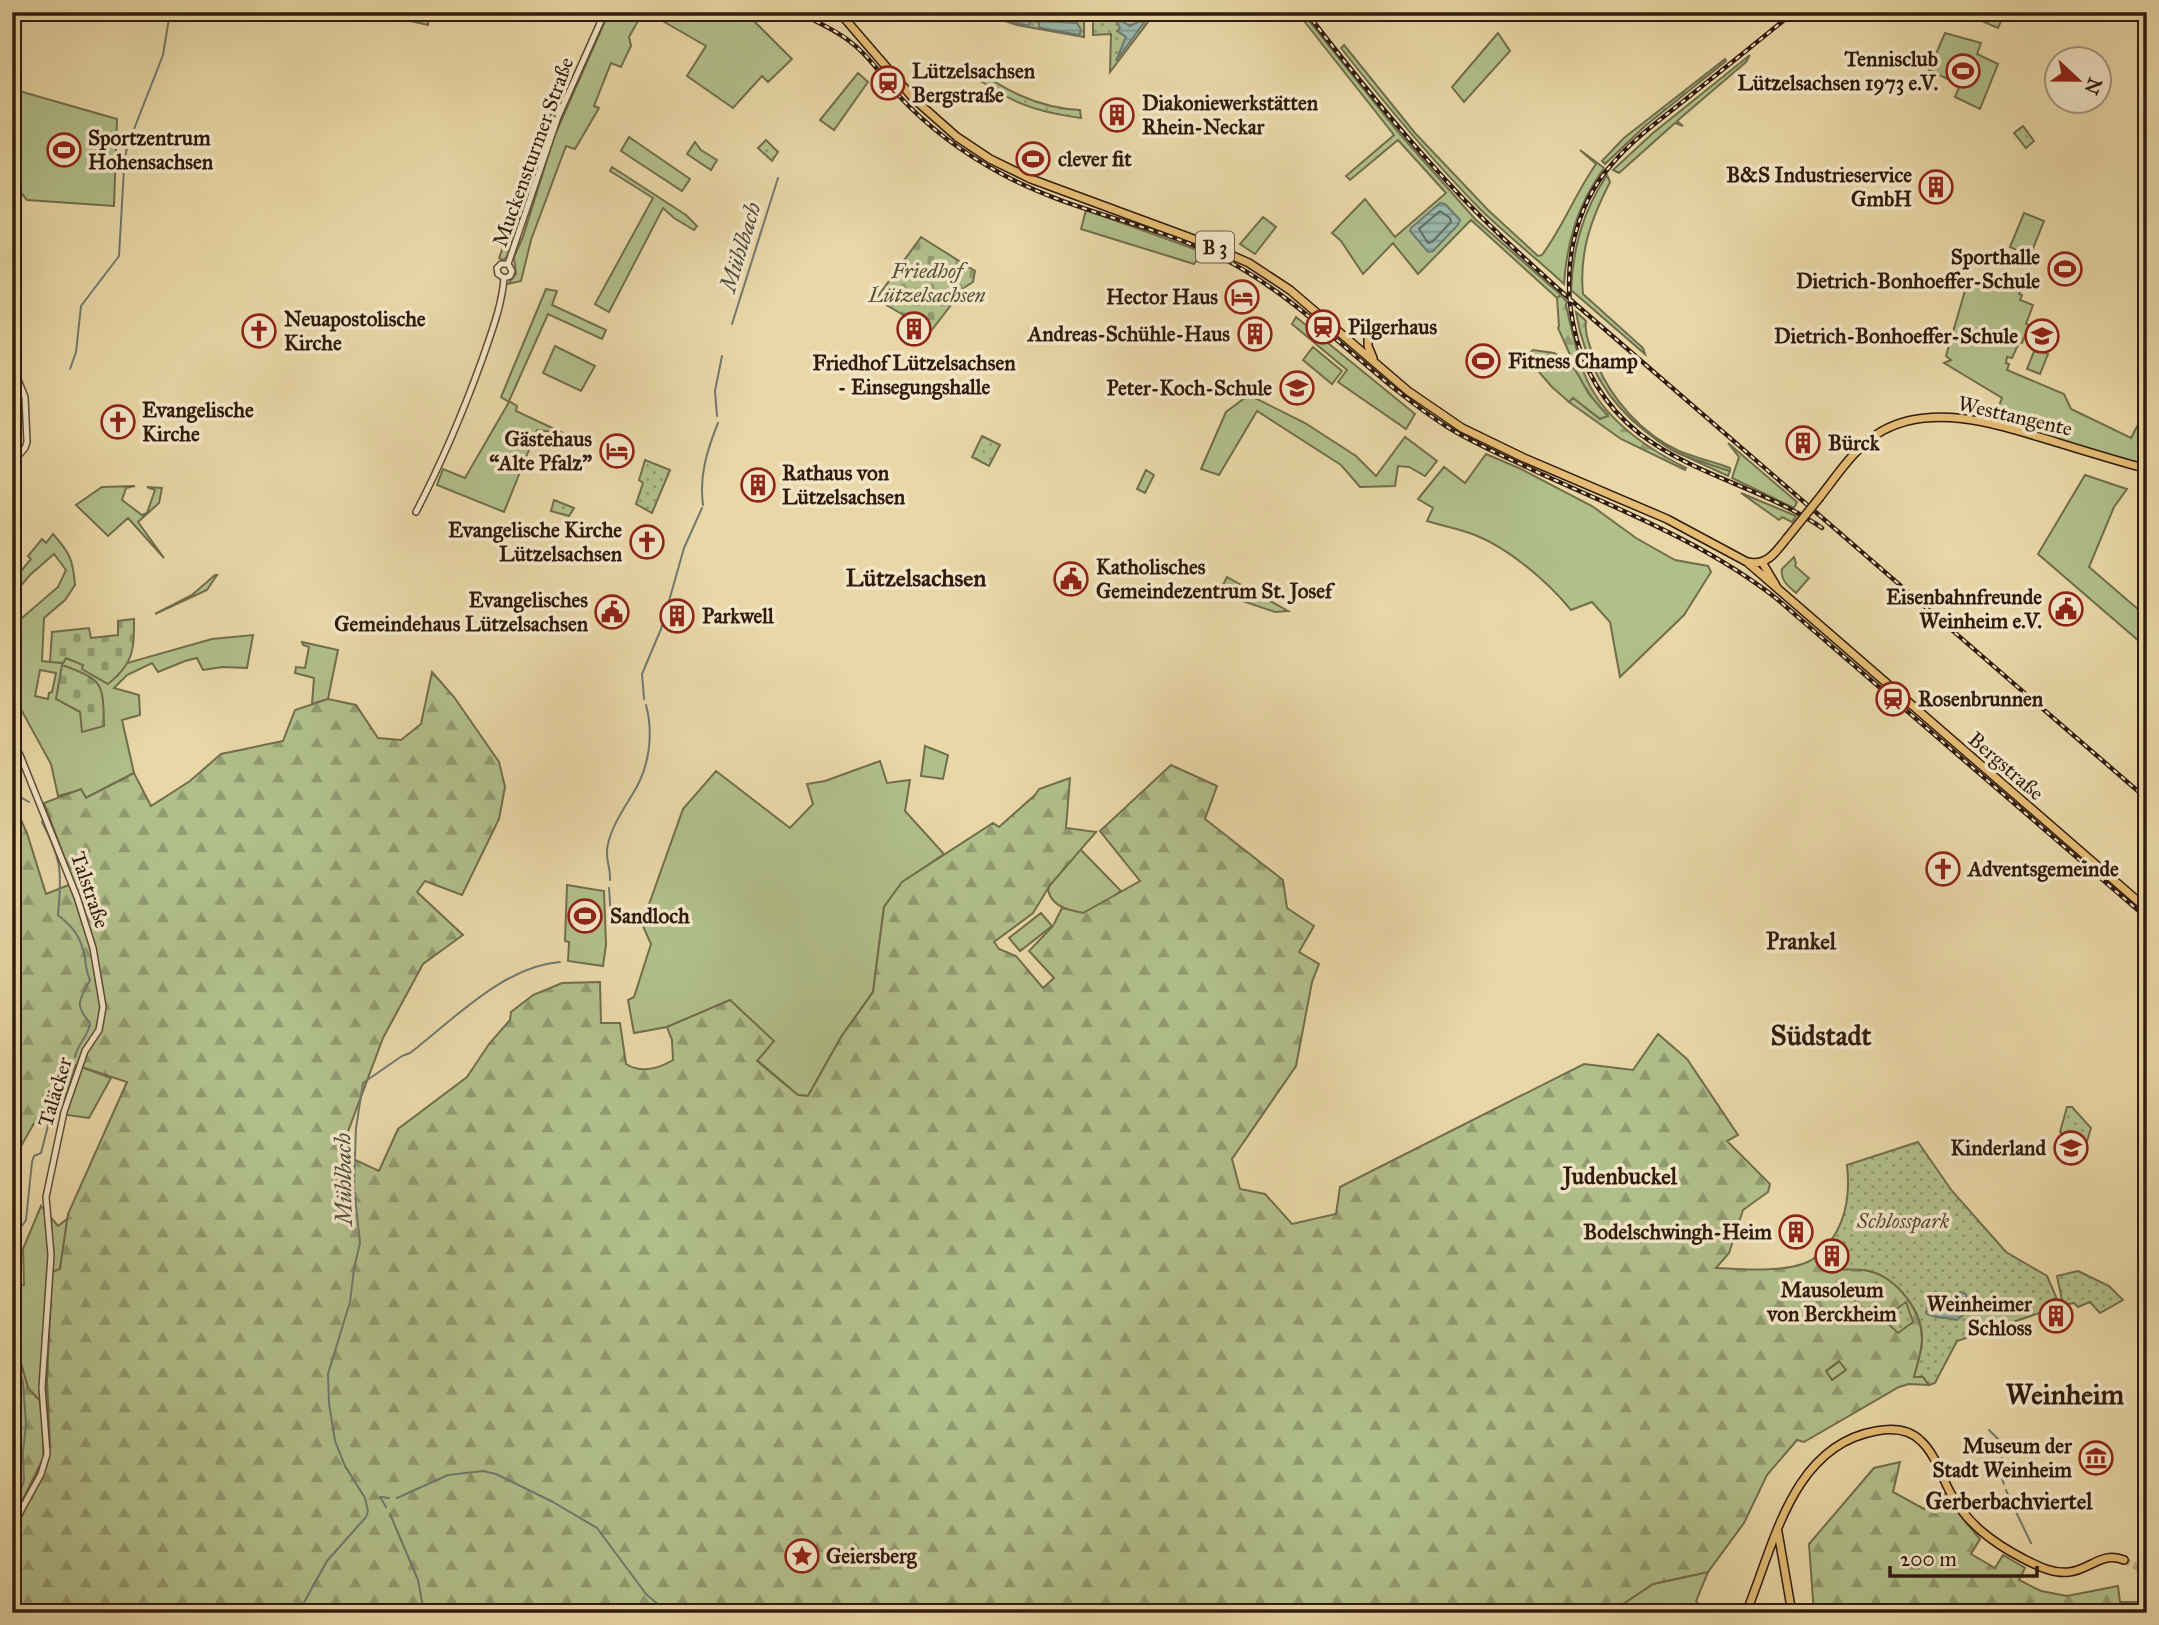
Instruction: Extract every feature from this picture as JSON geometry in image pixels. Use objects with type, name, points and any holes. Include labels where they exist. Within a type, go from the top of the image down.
[{"type":"main road","name":"B 3","points":[[839,12],[914,99],[974,149],[998,164],[1031,179],[1212,246],[1249,263],[1290,290],[1424,402],[1481,438],[1667,519],[1747,562],[1762,562]]},
{"type":"main road","points":[[1368,334],[1368,346],[1374,362]]},
{"type":"main road","name":"Westtangente","points":[[1773,556],[1850,458],[1869,439],[1901,423],[1951,417],[1991,424],[2147,469]]},
{"type":"main road","points":[[1769,579],[1762,562],[1773,556]]},
{"type":"main road","points":[[1769,579],[1773,556]]},
{"type":"main road","name":"Bergstraße","points":[[1747,562],[2147,909]]},
{"type":"main road","points":[[1746,1613],[1768,1553],[1799,1485],[1808,1473],[1833,1449],[1862,1434],[1888,1429],[1900,1430],[1920,1440],[1931,1453],[1954,1499],[1976,1526],[1996,1543],[2040,1567],[2066,1573],[2104,1558],[2124,1560]]},
{"type":"main road","points":[[1778,1531],[1792,1613]]},
{"type":"main road","points":[[1768,1553],[1782,1552]]},
{"type":"street","name":"Muckensturmer Straße","points":[[508,264],[558,117],[605,12]]},
{"type":"street","points":[[500,264],[508,264],[512,268],[511,274],[504,278],[498,274],[497,268],[500,264]]},
{"type":"street","name":"Muckensturmer Straße","points":[[416,512],[473,384],[503,295],[504,278]]},
{"type":"street","points":[[12,365],[25,397],[27,442],[12,463]]},
{"type":"street","name":"Talstraße","points":[[12,743],[20,755],[57,843],[93,948],[103,1007],[99,1030],[85,1051]]},
{"type":"street","name":"Taläcker","points":[[12,1527],[41,1474],[47,1454],[42,1388],[51,1268],[46,1197],[64,1112],[85,1051]]},
{"type":"green space","points":[[391,12],[429,12],[428,25],[389,16]]},
{"type":"green space","points":[[609,12],[643,12],[629,37],[631,46],[621,67],[611,63],[594,106],[599,108],[575,149],[566,146],[531,240],[521,281],[508,284],[516,274],[514,257],[523,237],[554,137]]},
{"type":"green space","points":[[647,12],[745,12],[792,59],[768,82],[762,76],[733,108],[687,76],[706,46]]},
{"type":"green space","points":[[978,12],[1026,12],[1084,17],[1084,37],[1017,25]]},
{"type":"green space","points":[[1297,12],[1302,12],[1399,133],[1475,219],[1561,295],[1557,298],[1471,220],[1418,274],[1393,243],[1363,274],[1341,241],[1332,233],[1365,199],[1395,237],[1446,193],[1398,140],[1350,180],[1346,176],[1394,135]]},
{"type":"green space","points":[[1961,12],[2005,12],[1998,28]]},
{"type":"green space","points":[[1147,14],[1151,18],[1110,72],[1111,34],[1093,35],[1093,16]]},
{"type":"green space","points":[[1498,33],[1510,51],[1464,102],[1452,87]]},
{"type":"green space","name":"Tennisclub Lützelsachsen 1973 e.V.","points":[[1945,33],[1981,43],[1977,54],[1998,64],[1980,109],[1955,97],[1960,85],[1929,70]]},
{"type":"green space","points":[[1344,45],[1415,133],[1488,210],[1538,256],[1542,255],[1550,244],[1596,164],[1580,150],[1604,168],[1587,195],[1575,223],[1564,284],[1481,210],[1444,171],[1341,48]]},
{"type":"green space","points":[[1750,55],[1746,62],[1677,121],[1683,126],[1675,123],[1619,173],[1613,170],[1653,133]]},
{"type":"green space","points":[[1725,59],[1726,61],[1645,126],[1605,164],[1602,161],[1624,138]]},
{"type":"green space","points":[[968,65],[1021,96],[1049,105],[1080,110],[1081,118],[1047,112],[1020,103],[966,71]]},
{"type":"green space","points":[[567,69],[571,71],[507,257],[503,260],[499,258]]},
{"type":"green space","points":[[858,73],[868,82],[834,130],[820,120]]},
{"type":"green space","name":"Sportzentrum Hohensachsen","points":[[12,89],[117,119],[114,206],[27,200],[12,182]]},
{"type":"green space","points":[[2023,126],[2034,141],[2026,148],[2014,133]]},
{"type":"green space","points":[[629,137],[690,179],[682,191],[621,151]]},
{"type":"green space","points":[[766,140],[778,152],[772,161],[758,148]]},
{"type":"green space","points":[[695,142],[701,150],[717,160],[711,170],[687,154]]},
{"type":"green space","points":[[612,167],[686,215],[697,226],[694,230],[663,208],[609,312],[595,304],[653,198],[610,171]]},
{"type":"green space","points":[[1607,175],[1610,182],[1597,209],[1585,250],[1583,294],[1643,348],[1645,354],[1571,290],[1574,259],[1581,230]]},
{"type":"green space","points":[[1086,210],[1203,252],[1194,264],[1081,229]]},
{"type":"green space","points":[[2024,213],[2044,221],[2030,256],[2010,247]]},
{"type":"green space","points":[[1263,217],[1276,227],[1255,254],[1240,244]]},
{"type":"green space","name":"Friedhof Lützelsachsen","points":[[921,237],[975,271],[973,282],[965,287],[931,331],[876,299]]},
{"type":"green space","points":[[2006,280],[2023,286],[2019,294],[2022,295],[2020,300],[2033,305],[2022,343],[2015,341],[2014,344],[2018,345],[2012,358],[2007,357],[2007,370],[2064,394],[2071,409],[2131,438],[2140,421],[2147,425],[2147,443],[2140,466],[1993,421],[2002,398],[1944,363],[1951,360],[1946,356],[1967,284],[1978,286]]},
{"type":"green space","points":[[546,289],[557,291],[552,305],[606,330],[602,339],[548,314],[509,401],[517,406],[516,411],[563,433],[537,430],[504,512],[437,485],[443,469],[465,478],[509,402],[501,397]]},
{"type":"green space","points":[[1561,295],[1567,302],[1584,373],[1601,404],[1626,430],[1686,468],[1685,470],[1621,439],[1569,402],[1573,398],[1600,419],[1608,416],[1589,394],[1575,369],[1553,359],[1526,357],[1533,350],[1554,353],[1569,361],[1572,359],[1558,328],[1557,298]]},
{"type":"green space","points":[[1576,312],[1586,321],[1588,342],[1602,376],[1629,414],[1665,444],[1730,468],[1730,471],[1669,449],[1646,432],[1619,407],[1591,363]]},
{"type":"green space","points":[[1296,317],[1415,414],[1406,429],[1338,382],[1347,370],[1292,324]]},
{"type":"green space","points":[[555,346],[595,366],[581,391],[543,373]]},
{"type":"green space","points":[[1313,347],[1342,371],[1332,384],[1303,360]]},
{"type":"green space","points":[[2035,349],[2048,354],[2040,374],[2027,369]]},
{"type":"green space","points":[[1526,357],[1553,359],[1575,369],[1589,394],[1608,416],[1600,419],[1573,398],[1569,402]]},
{"type":"green space","points":[[1249,395],[1305,423],[1356,456],[1376,476],[1405,437],[1437,461],[1425,476],[1409,467],[1398,466],[1395,486],[1360,487],[1341,465],[1257,411],[1219,475],[1201,469],[1226,412]]},
{"type":"green space","points":[[982,436],[1000,445],[989,466],[972,457]]},
{"type":"green space","points":[[1728,443],[1797,502],[1794,508],[1732,478],[1739,457]]},
{"type":"green space","points":[[1676,452],[1730,471],[1728,476]]},
{"type":"green space","points":[[1486,454],[1592,506],[1636,538],[1675,560],[1708,566],[1711,572],[1684,615],[1620,677],[1610,622],[1592,602],[1571,610],[1540,578],[1502,549],[1475,535],[1427,521],[1433,508],[1418,499],[1444,467],[1465,483]]},
{"type":"green space","points":[[645,460],[670,470],[652,513],[636,504],[643,483],[639,480]]},
{"type":"green space","points":[[1146,470],[1154,475],[1145,493],[1137,489]]},
{"type":"green space","points":[[2085,475],[2127,489],[2114,507],[2089,567],[2147,617],[2147,648],[2038,554]]},
{"type":"green space","points":[[135,486],[126,488],[122,500],[142,515],[147,513],[155,490],[147,487],[162,488],[159,503],[138,522],[164,558],[128,518],[108,536],[76,505],[102,487]]},
{"type":"green space","points":[[1741,493],[1796,516],[1792,522],[1782,517],[1779,520]]},
{"type":"green space","points":[[554,500],[574,508],[569,516],[551,511]]},
{"type":"green space","points":[[53,534],[63,546],[72,563],[75,585],[65,600],[44,618],[42,661],[63,663],[66,658],[117,676],[127,663],[212,639],[253,635],[247,668],[203,670],[197,658],[158,672],[152,663],[127,675],[114,688],[139,695],[140,715],[122,720],[134,773],[86,798],[81,790],[58,796],[51,764],[12,693],[12,621],[15,624],[58,587],[66,570],[54,554],[30,575],[12,596],[12,582],[31,559],[28,556],[42,539],[46,543]],"holes":[[[40,670],[56,673],[48,699],[35,696]]]},
{"type":"green space","points":[[1794,557],[1795,566],[1809,578],[1796,593],[1782,576],[1782,569]]},
{"type":"green space","points":[[215,575],[207,590],[155,614],[192,595]]},
{"type":"green space","points":[[1227,577],[1288,611],[1275,612],[1219,593]]},
{"type":"green space","points":[[134,619],[131,655],[123,669],[108,684],[82,669],[83,665],[66,658],[63,663],[50,662],[52,632],[89,628],[91,638],[118,635],[118,621]]},
{"type":"green space","points":[[302,642],[338,650],[328,699],[312,704],[314,678],[295,673],[296,667],[305,668],[309,647]]},
{"type":"green space","points":[[62,665],[86,675],[98,685],[103,700],[104,726],[82,732],[80,712],[56,699]]},
{"type":"green space","points":[[432,672],[454,697],[499,762],[505,787],[499,819],[462,895],[425,881],[417,892],[463,935],[423,964],[383,1038],[340,1153],[379,1171],[398,1129],[467,1077],[489,1044],[510,1020],[511,1012],[533,995],[562,983],[600,982],[601,1023],[620,1023],[626,1064],[644,1070],[673,1060],[672,1040],[667,1027],[730,1000],[774,1041],[757,1061],[798,1095],[808,1096],[841,1037],[873,992],[884,907],[902,882],[993,823],[999,827],[1039,789],[1070,778],[1066,828],[1096,832],[1050,885],[1033,913],[994,942],[999,949],[1016,956],[1043,988],[1054,978],[1029,951],[1053,926],[1062,908],[1083,913],[1140,881],[1100,831],[1171,765],[1217,786],[1205,819],[1283,880],[1287,908],[1314,926],[1299,952],[1319,964],[1312,982],[1296,1066],[1232,1159],[1240,1189],[1265,1194],[1292,1224],[1336,1214],[1340,1187],[1584,1064],[1633,1070],[1658,1034],[1687,1059],[1738,1135],[1727,1141],[1770,1184],[1768,1192],[1743,1210],[1729,1253],[1716,1268],[1785,1268],[1810,1261],[1819,1254],[1837,1268],[1865,1270],[1883,1276],[1907,1298],[1918,1318],[1922,1344],[1914,1377],[1923,1377],[1929,1385],[1909,1384],[1899,1387],[1804,1442],[1797,1440],[1767,1475],[1744,1523],[1708,1572],[1653,1584],[1617,1608],[1614,1613],[12,1613],[12,1541],[26,1506],[43,1476],[50,1445],[47,1381],[52,1272],[60,1269],[68,1214],[127,1082],[76,1065],[60,1114],[41,1111],[16,1155],[12,1155],[12,800],[27,833],[46,894],[74,883],[44,803],[81,789],[86,798],[134,773],[151,806],[190,781],[221,754],[283,741],[295,710],[328,699],[356,705],[378,738],[401,740],[421,724]],"holes":[[[1839,1361],[1846,1370],[1832,1380],[1826,1371]]]},
{"type":"green space","points":[[925,746],[948,755],[943,779],[921,776]]},
{"type":"green space","points":[[880,761],[887,783],[910,780],[905,811],[944,854],[903,882],[884,907],[873,992],[841,1037],[808,1096],[798,1095],[757,1060],[730,1000],[667,1027],[634,1033],[628,1000],[634,997],[651,944],[642,924],[683,809],[716,771],[790,828],[813,804],[807,784],[825,781]]},
{"type":"green space","points":[[1080,849],[1121,891],[1082,914],[1057,904],[1048,890]]},
{"type":"green space","name":"Sandloch","points":[[567,885],[604,891],[606,945],[603,966],[568,961],[569,942],[565,941]]},
{"type":"green space","points":[[1041,913],[1052,926],[1020,951],[1009,938]]},
{"type":"green space","points":[[76,1065],[111,1078],[89,1118],[60,1114]]},
{"type":"green space","points":[[2067,1107],[2072,1107],[2091,1128],[2085,1148],[2060,1132]]},
{"type":"green space","name":"Schlosspark","points":[[1918,1142],[1952,1191],[2006,1252],[2047,1276],[2060,1306],[1957,1341],[1935,1383],[1929,1385],[1923,1377],[1914,1377],[1921,1349],[1921,1329],[1906,1297],[1879,1275],[1864,1270],[1832,1268],[1819,1254],[1835,1235],[1844,1213],[1848,1190],[1847,1165]]},
{"type":"green space","points":[[41,1206],[58,1226],[67,1219],[60,1270],[52,1272],[47,1381],[50,1445],[43,1476],[26,1506],[12,1541],[12,1521],[43,1459],[40,1401],[28,1388],[12,1332],[12,1285],[24,1285],[23,1249]]},
{"type":"green space","points":[[2078,1271],[2109,1286],[2123,1300],[2100,1313],[2090,1302],[2078,1307],[2074,1303],[2063,1305],[2057,1276]]},
{"type":"green space","points":[[1906,1302],[1913,1322],[1898,1333],[1883,1319]]},
{"type":"green space","points":[[12,1332],[28,1388],[40,1401],[44,1434],[43,1459],[12,1521]]},
{"type":"green space","points":[[1840,1361],[1846,1370],[1832,1380],[1826,1371]]},
{"type":"green space","points":[[1900,1462],[1893,1492],[1924,1509],[1945,1493],[1980,1539],[1971,1554],[1995,1568],[2003,1555],[2025,1568],[2019,1580],[2041,1591],[2067,1596],[2118,1586],[2120,1602],[2147,1602],[2147,1613],[1814,1613],[1809,1544],[1874,1468]]},
{"type":"green space","points":[[1708,1572],[1696,1601],[1706,1613],[1614,1613],[1617,1608],[1653,1584]]},
{"type":"water","points":[[997,12],[1002,15],[1027,16],[1040,21],[1077,23],[1081,30],[1079,35],[1042,28],[1039,27],[1039,22],[1031,21],[1028,26],[1003,19]]},
{"type":"water","points":[[1144,19],[1116,61],[1126,37],[1117,31],[1120,28],[1117,22],[1120,20],[1130,26]]},
{"type":"water","points":[[1440,203],[1445,204],[1460,220],[1433,251],[1428,252],[1410,231]]},
{"type":"water","points":[[1960,1292],[1966,1294],[1968,1311],[1957,1320],[1926,1313],[1929,1302],[1938,1299],[1947,1301]]},
{"type":"waterway","points":[[124,164],[127,147],[163,55],[170,12]]},
{"type":"waterway","points":[[70,369],[76,352],[81,306],[119,256],[124,168]]},
{"type":"waterway","name":"Mühlbach","points":[[732,324],[778,178]]},
{"type":"waterway","name":"Mühlbach","points":[[717,416],[715,391],[722,356]]},
{"type":"waterway","name":"Mühlbach","points":[[703,505],[705,463],[718,423]]},
{"type":"waterway","name":"Mühlbach","points":[[644,699],[642,674],[661,629],[684,548],[702,508]]},
{"type":"waterway","name":"Mühlbach","points":[[610,880],[607,854],[610,837],[638,785],[646,763],[650,740],[646,705]]},
{"type":"waterway","points":[[12,783],[22,798],[29,802]]},
{"type":"waterway","points":[[42,822],[54,847],[59,867],[58,915],[79,939],[90,980],[80,1002],[80,1007],[90,1023],[75,1057]]},
{"type":"waterway","name":"Mühlbach","points":[[609,888],[611,917]]},
{"type":"waterway","name":"Mühlbach","points":[[298,1613],[327,1561],[366,1517],[368,1511],[365,1498],[345,1466],[335,1441],[328,1374],[350,1302],[360,1243],[354,1187],[356,1128],[363,1083],[410,1053],[499,984],[519,973],[560,962]]},
{"type":"waterway","points":[[12,1240],[26,1220],[32,1162],[34,1156],[41,1153],[51,1114],[73,1062]]},
{"type":"waterway","points":[[12,1349],[23,1382],[26,1425],[24,1481],[12,1512]]},
{"type":"waterway","points":[[1989,1430],[1999,1440],[2004,1451]]},
{"type":"waterway","points":[[2002,1458],[1999,1471],[2004,1484]]},
{"type":"waterway","points":[[397,1498],[448,1475],[483,1471],[496,1474],[553,1502],[597,1528],[646,1594],[668,1613]]},
{"type":"waterway","points":[[2006,1490],[2013,1507]]},
{"type":"waterway","name":"Mühlbach","points":[[380,1497],[386,1507]]},
{"type":"waterway","points":[[381,1497],[389,1498]]},
{"type":"waterway","points":[[2016,1512],[2031,1543]]},
{"type":"waterway","name":"Mühlbach","points":[[390,1514],[418,1580],[424,1613]]},
{"type":"tunnel","points":[[2124,1560],[2147,1572]]},
{"type":"railway","points":[[798,12],[847,39],[872,62],[899,96],[922,118],[946,139],[986,165],[1054,198],[1167,235],[1222,258],[1282,296],[1392,386],[1449,428],[1692,544],[1750,579],[1777,599],[2147,918]]},
{"type":"railway","points":[[1306,12],[1416,147],[1466,202],[1518,252],[2147,799]]},
{"type":"railway","points":[[1794,12],[1650,128],[1612,164],[1588,199],[1580,219],[1570,260],[1570,302],[1577,339],[1588,370],[1605,398],[1627,423],[1684,461],[1778,503],[1822,528]]},
{"type":"place","name":"Tennisclub Lützelsachsen 1973 e.V.","points":[[1963,71]]},
{"type":"place","name":"Lützelsachsen Bergstraße","points":[[888,83]]},
{"type":"place","name":"Diakoniewerkstätten Rhein-Neckar","points":[[1117,115]]},
{"type":"place","name":"Sportzentrum Hohensachsen","points":[[64,150]]},
{"type":"place","name":"clever fit","points":[[1033,159]]},
{"type":"place","name":"B&S Industrieservice GmbH","points":[[1936,187]]},
{"type":"place","name":"Sporthalle Dietrich-Bonhoeffer-Schule","points":[[2065,269]]},
{"type":"place","name":"Hector Haus","points":[[1242,297]]},
{"type":"place","name":"Pilgerhaus","points":[[1323,327]]},
{"type":"place","name":"Friedhof Lützelsachsen - Einsegungshalle","points":[[914,329]]},
{"type":"place","name":"Neuapostolische Kirche","points":[[259,331]]},
{"type":"place","name":"Andreas-Schühle-Haus","points":[[1255,334]]},
{"type":"place","name":"Dietrich-Bonhoeffer-Schule","points":[[2042,336]]},
{"type":"place","name":"Fitness Champ","points":[[1483,361]]},
{"type":"place","name":"Peter-Koch-Schule","points":[[1297,388]]},
{"type":"place","name":"Evangelische Kirche","points":[[118,422]]},
{"type":"place","name":"Bürck","points":[[1803,443]]},
{"type":"place","name":"Gästehaus “Alte Pfalz”","points":[[617,451]]},
{"type":"place","name":"Rathaus von Lützelsachsen","points":[[758,485]]},
{"type":"place","name":"Evangelische Kirche Lützelsachsen","points":[[647,542]]},
{"type":"place","name":"Katholisches Gemeindezentrum St. Josef","points":[[1071,579]]},
{"type":"place","name":"Eisenbahnfreunde Weinheim e.V.","points":[[2066,609]]},
{"type":"place","name":"Evangelisches Gemeindehaus Lützelsachsen","points":[[612,612]]},
{"type":"place","name":"Parkwell","points":[[677,616]]},
{"type":"place","name":"Rosenbrunnen","points":[[1893,699]]},
{"type":"place","name":"Adventsgemeinde","points":[[1943,869]]},
{"type":"place","name":"Sandloch","points":[[585,916]]},
{"type":"place","name":"Kinderland","points":[[2071,1148]]},
{"type":"place","name":"Bodelschwingh-Heim","points":[[1796,1232]]},
{"type":"place","name":"Mausoleum von Berckheim","points":[[1832,1256]]},
{"type":"place","name":"Weinheimer Schloss","points":[[2056,1316]]},
{"type":"place","name":"Museum der Stadt Weinheim","points":[[2096,1458]]},
{"type":"place","name":"Geiersberg","points":[[802,1556]]},
{"type":"district","name":"Lützelsachsen","points":[[916,578]]},
{"type":"district","name":"Prankel","points":[[1801,941]]},
{"type":"district","name":"Südstadt","points":[[1821,1035]]},
{"type":"district","name":"Judenbuckel","points":[[1620,1176]]},
{"type":"district","name":"Weinheim","points":[[2065,1394]]},
{"type":"district","name":"Gerberbachviertel","points":[[2009,1501]]}]
